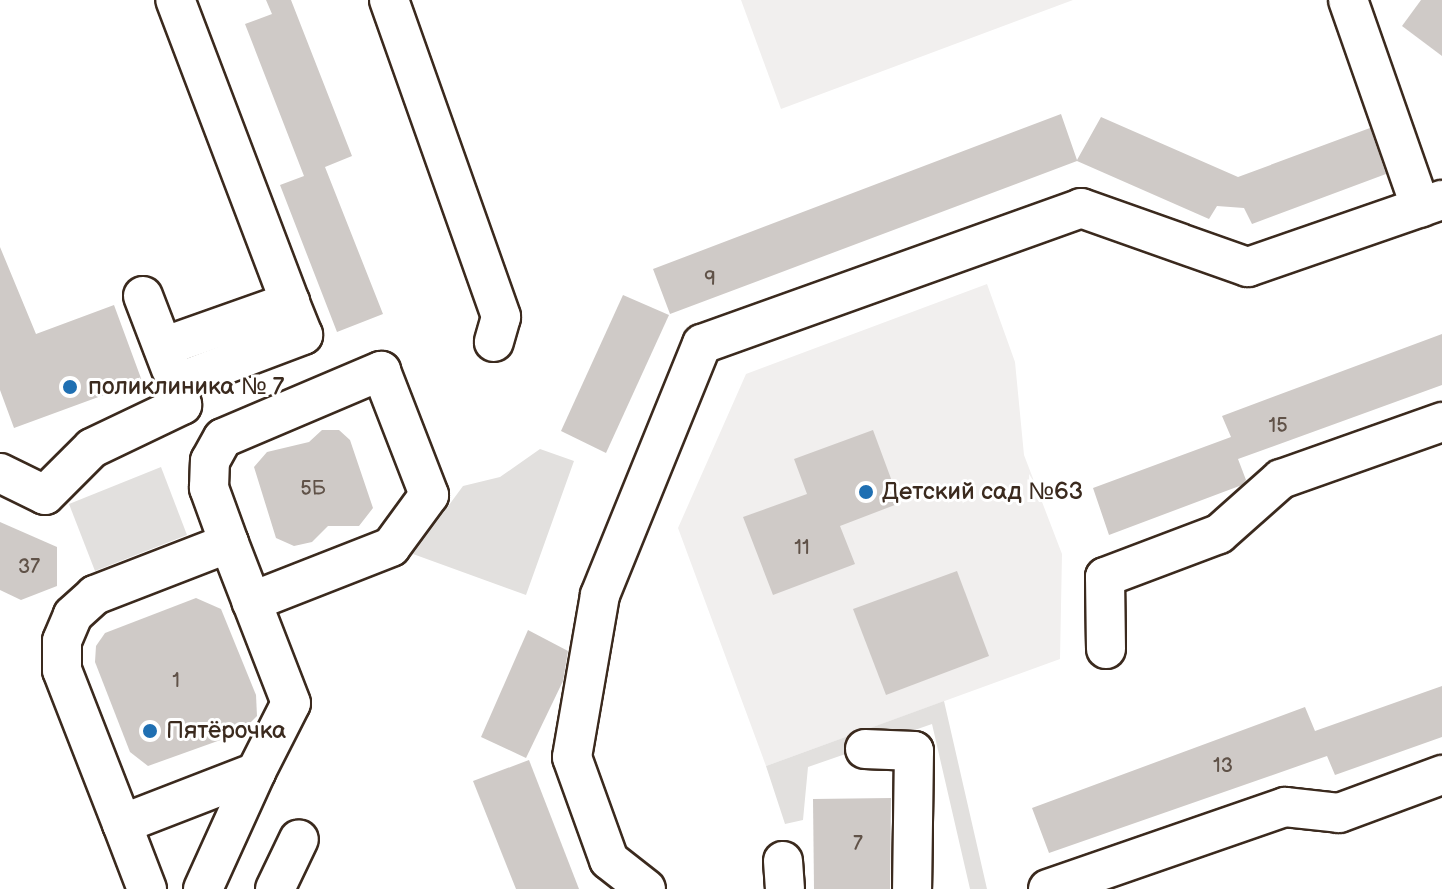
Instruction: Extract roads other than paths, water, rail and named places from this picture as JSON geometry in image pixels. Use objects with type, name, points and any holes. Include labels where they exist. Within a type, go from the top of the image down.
[{"type":"lane","points":[[175,0],[303,335],[176,383]]},
{"type":"lane","points":[[389,0],[501,317],[494,342]]},
{"type":"lane","points":[[646,889],[609,860],[572,757],[600,595],[702,344],[1081,208],[1248,267],[1432,204],[1348,0]]},
{"type":"lane","points":[[0,473],[45,495],[92,448],[182,405],[143,296]]},
{"type":"lane","points":[[163,347],[290,302]]},
{"type":"lane","points":[[203,889],[291,703],[251,602],[209,488],[210,461],[223,438],[381,371],[429,495],[391,547],[251,602]]},
{"type":"lane","points":[[1106,649],[1105,577],[1219,534],[1281,479],[1442,422]]},
{"type":"lane","points":[[147,889],[62,670],[66,628],[95,595],[229,543]]},
{"type":"lane","points":[[865,749],[914,751],[912,889]]},
{"type":"lane","points":[[122,824],[256,772]]},
{"type":"lane","points":[[1048,889],[1285,807],[1339,813],[1442,775]]},
{"type":"lane","points":[[275,889],[299,839]]},
{"type":"place","name":"поликлиника № 7","points":[[70,387]]},
{"type":"place","name":"Детский сад №63","points":[[866,492]]},
{"type":"place","name":"Пятёрочка","points":[[150,731]]}]
